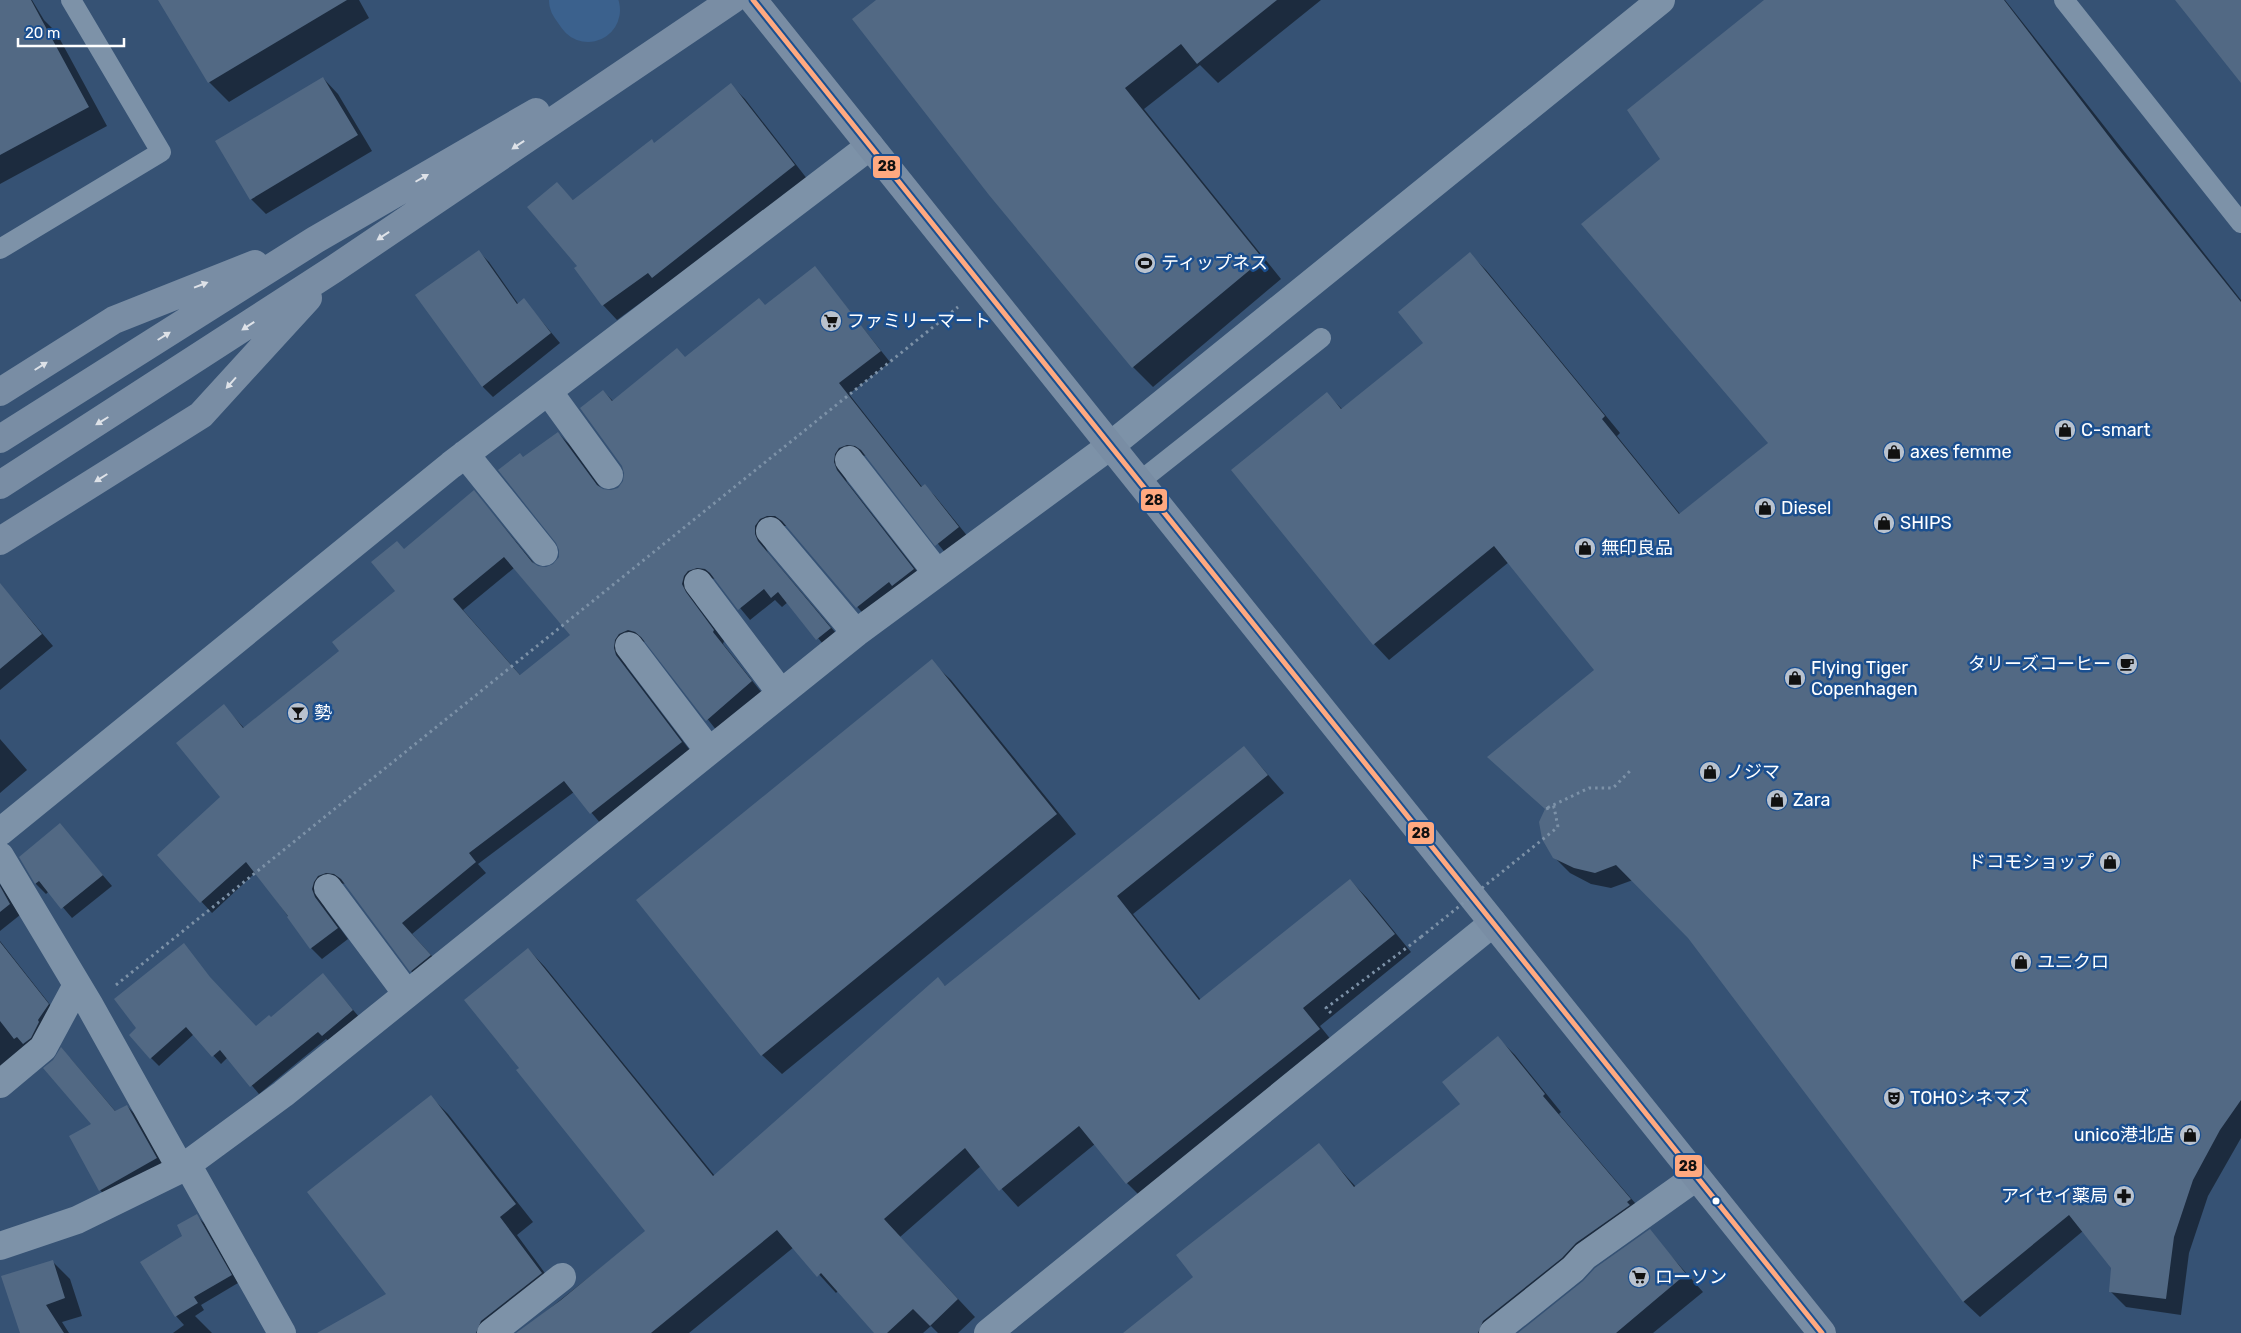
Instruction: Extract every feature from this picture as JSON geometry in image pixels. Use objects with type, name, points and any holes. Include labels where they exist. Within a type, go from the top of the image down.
[{"type":"street","points":[[0,439],[315,240],[731,0]]},
{"type":"street","points":[[0,486],[334,269],[731,0]]},
{"type":"street","points":[[753,0],[1822,1333]]},
{"type":"street","points":[[0,1246],[77,1220],[184,1166],[283,1094],[856,632],[1110,446],[1661,0]]},
{"type":"street","points":[[0,832],[464,454],[870,146]]},
{"type":"street","points":[[0,392],[114,320],[315,240]]},
{"type":"street","points":[[0,541],[201,415],[334,269]]},
{"type":"street","points":[[548,391],[609,475]]},
{"type":"street","points":[[464,454],[544,552]]},
{"type":"street","points":[[849,460],[937,573]]},
{"type":"street","points":[[770,531],[856,632]]},
{"type":"street","points":[[698,584],[781,693]]},
{"type":"street","points":[[628,646],[709,751]]},
{"type":"street","points":[[0,856],[282,1333]]},
{"type":"street","points":[[328,888],[407,994]]},
{"type":"street","points":[[988,1333],[1493,923]]},
{"type":"street","points":[[0,1084],[43,1048],[84,996]]},
{"type":"street","points":[[1493,1333],[1573,1269],[1585,1256],[1696,1177]]},
{"type":"street","points":[[491,1333],[562,1277]]},
{"type":"lane","points":[[0,249],[161,152],[71,0]]},
{"type":"lane","points":[[2064,0],[2241,223]]},
{"type":"lane","points":[[1139,482],[1321,338]]},
{"type":"path","points":[[84,996],[983,286]]},
{"type":"path","points":[[1326,1008],[1421,937],[1558,827],[1554,808],[1544,809],[1589,788],[1612,788],[1630,771]]},
{"type":"building","points":[[0,0],[31,0],[89,107],[0,155]]},
{"type":"building","points":[[158,0],[347,0],[208,83]]},
{"type":"building","points":[[876,0],[1277,0],[1197,64],[1181,44],[1125,88],[1263,259],[1132,368],[989,195],[852,19]]},
{"type":"building","points":[[1764,0],[2004,0],[2117,147],[2241,302],[2241,1100],[2220,1130],[2193,1180],[2174,1237],[2166,1299],[2109,1292],[2111,1268],[2069,1215],[1963,1302],[1688,938],[1616,865],[1595,873],[1574,868],[1553,858],[1542,839],[1539,822],[1545,809],[1487,757],[1594,670],[1494,546],[1373,645],[1231,470],[1327,392],[1341,409],[1423,343],[1398,312],[1470,252],[1605,416],[1602,419],[1679,514],[1768,443],[1581,224],[1660,159],[1627,110]]},
{"type":"building","points":[[2175,0],[2241,0],[2241,83]]},
{"type":"building","points":[[323,77],[358,135],[250,200],[215,141]]},
{"type":"building","points":[[731,83],[795,165],[652,278],[648,273],[602,306],[574,268],[577,266],[527,207],[557,182],[573,200],[652,139],[654,143]]},
{"type":"building","points":[[479,250],[517,304],[524,298],[551,333],[482,387],[415,295]]},
{"type":"building","points":[[815,266],[881,351],[839,383],[921,487],[925,484],[959,527],[935,546],[861,450],[855,446],[847,445],[839,448],[835,454],[834,462],[837,470],[914,569],[892,586],[889,582],[856,608],[782,521],[775,516],[767,516],[760,519],[755,526],[755,534],[758,541],[831,628],[816,640],[778,592],[771,598],[764,589],[738,610],[705,569],[697,568],[688,571],[684,576],[682,584],[686,592],[714,630],[713,632],[752,681],[706,721],[641,637],[635,632],[628,630],[619,634],[615,640],[614,648],[616,655],[682,742],[590,814],[564,781],[469,853],[476,862],[402,923],[431,955],[410,972],[341,879],[334,874],[326,873],[318,876],[312,889],[315,897],[338,928],[310,949],[288,916],[246,862],[200,903],[157,855],[220,797],[176,743],[224,704],[243,728],[339,651],[332,642],[395,591],[371,562],[397,541],[404,549],[474,490],[532,562],[538,566],[546,567],[553,564],[559,557],[556,543],[498,470],[520,453],[523,457],[558,432],[597,485],[603,489],[611,490],[618,488],[623,481],[624,473],[622,466],[580,408],[603,390],[612,401],[677,348],[685,357],[759,298],[765,305]],"holes":[[[504,557],[570,635],[520,675],[453,599]]]},
{"type":"building","points":[[0,583],[42,634],[0,669]]},
{"type":"building","points":[[932,659],[1057,814],[761,1056],[636,900]]},
{"type":"building","points":[[1244,746],[1268,775],[1117,896],[1199,1000],[1350,879],[1395,934],[1303,1008],[1320,1029],[1126,1184],[1079,1126],[999,1191],[965,1148],[884,1219],[958,1299],[930,1326],[913,1309],[887,1333],[874,1333],[821,1273],[817,1277],[777,1230],[651,1333],[516,1333],[561,1300],[645,1231],[516,1070],[519,1068],[464,1000],[528,948],[713,1176],[938,977],[945,986]]},
{"type":"building","points":[[60,823],[103,875],[61,909],[39,881],[35,884],[19,857]]},
{"type":"building","points":[[0,886],[10,904],[0,912]]},
{"type":"building","points":[[0,942],[49,1004],[38,1020],[39,1022],[31,1038],[23,1044],[17,1037],[14,1039],[0,1021]]},
{"type":"building","points":[[184,943],[210,977],[256,1026],[269,1015],[271,1017],[323,973],[353,1010],[322,1036],[318,1032],[250,1087],[220,1050],[212,1057],[186,1027],[150,1059],[129,1035],[136,1028],[114,999]]},
{"type":"building","points":[[1498,1036],[1545,1094],[1543,1096],[1631,1199],[1627,1202],[1630,1205],[1576,1243],[1562,1258],[1483,1321],[1478,1333],[1123,1333],[1193,1277],[1176,1255],[1319,1143],[1354,1187],[1460,1104],[1442,1082]]},
{"type":"building","points":[[61,1047],[115,1111],[127,1105],[157,1158],[99,1191],[69,1136],[91,1124],[43,1068],[53,1060]]},
{"type":"building","points":[[431,1095],[516,1204],[500,1217],[542,1273],[481,1321],[476,1333],[317,1333],[386,1294],[307,1192]]},
{"type":"building","points":[[197,1214],[232,1275],[194,1297],[198,1303],[175,1317],[140,1262],[182,1236],[177,1225]]},
{"type":"building","points":[[1650,1229],[1686,1274],[1616,1333],[1518,1333],[1583,1281],[1595,1268]]},
{"type":"building","points":[[53,1260],[65,1298],[46,1305],[64,1333],[20,1333],[1,1276]]},
{"type":"waterway","points":[[581,0],[588,10]]},
{"type":"transit line","name":"28","points":[[753,0],[1822,1333]]},
{"type":"place","name":"ティップネス","points":[[1145,263]]},
{"type":"place","name":"ファミリーマート","points":[[831,321]]},
{"type":"place","name":"C-smart","points":[[2065,430]]},
{"type":"place","name":"axes femme","points":[[1894,452]]},
{"type":"place","name":"Diesel","points":[[1765,508]]},
{"type":"place","name":"SHIPS","points":[[1884,523]]},
{"type":"place","name":"無印良品","points":[[1585,548]]},
{"type":"place","name":"タリーズコーヒー","points":[[2127,664]]},
{"type":"place","name":"Flying Tiger Copenhagen","points":[[1795,678]]},
{"type":"place","name":"勢","points":[[298,713]]},
{"type":"place","name":"ノジマ","points":[[1710,772]]},
{"type":"place","name":"Zara","points":[[1777,800]]},
{"type":"place","name":"ドコモショップ","points":[[2110,862]]},
{"type":"place","name":"ユニクロ","points":[[2021,962]]},
{"type":"place","name":"TOHOシネマズ","points":[[1894,1098]]},
{"type":"place","name":"unico港北店","points":[[2190,1135]]},
{"type":"place","name":"アイセイ薬局","points":[[2124,1196]]},
{"type":"place","name":"ローソン","points":[[1639,1277]]}]
